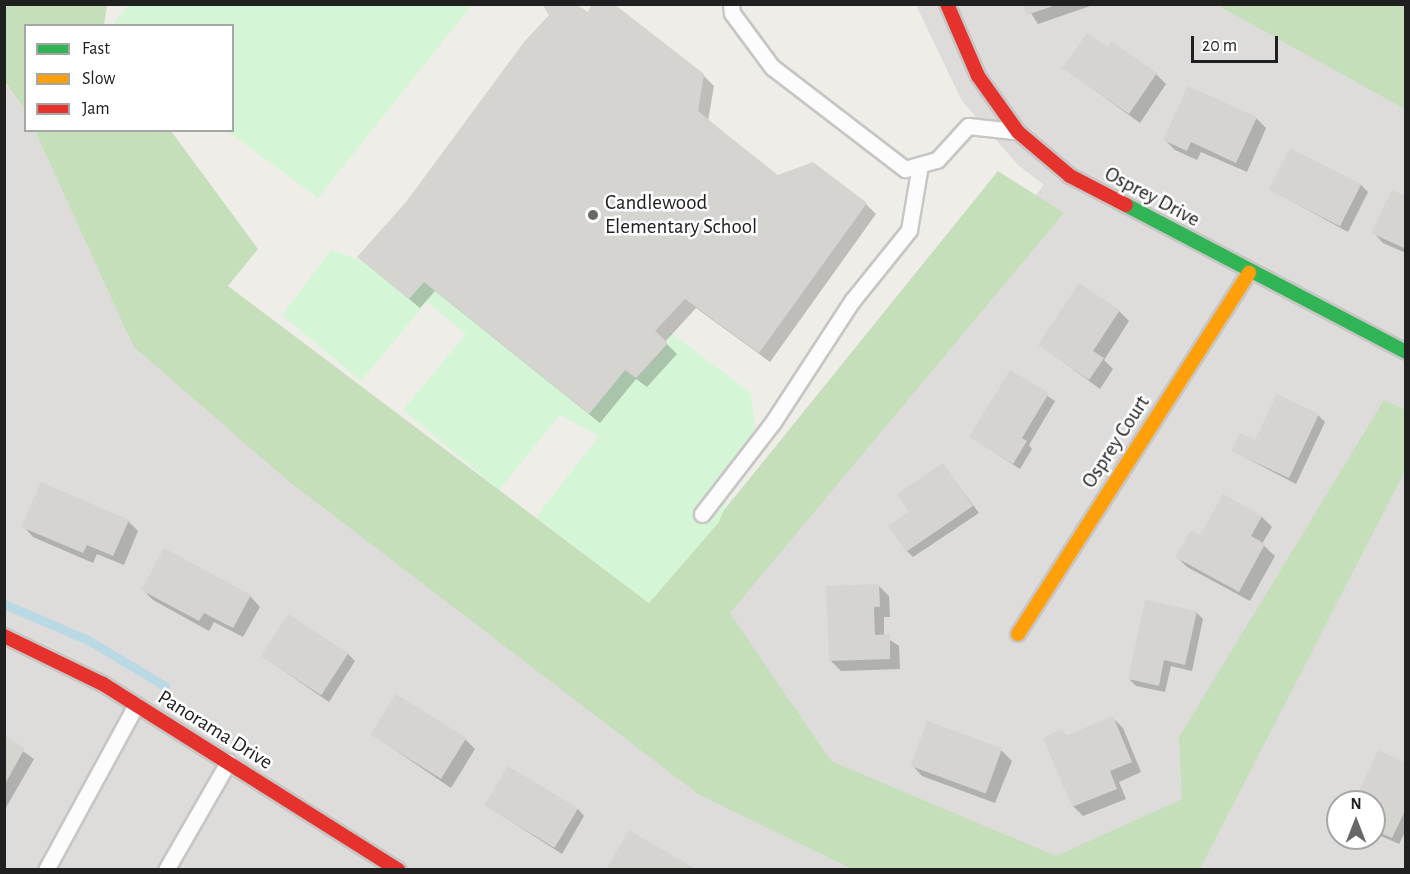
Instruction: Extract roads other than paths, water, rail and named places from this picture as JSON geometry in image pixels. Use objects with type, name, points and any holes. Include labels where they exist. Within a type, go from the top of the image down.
[{"type":"street","name":"Osprey Drive","points":[[947,4],[978,76],[1018,132],[1070,176],[1249,273],[1406,352]]},
{"type":"street","name":"Osprey Court","points":[[1018,634],[1249,273]]},
{"type":"street","name":"Panorama Drive","points":[[4,636],[136,705],[399,870]]},
{"type":"lane","points":[[731,4],[732,13],[772,67],[905,169],[937,160],[968,126],[1018,132]]},
{"type":"lane","points":[[702,514],[773,422],[852,301],[909,230],[920,165]]},
{"type":"lane","points":[[46,870],[136,705]]},
{"type":"lane","points":[[166,870],[228,762]]},
{"type":"waterway","points":[[4,604],[88,640],[165,686]]},
{"type":"place","name":"Candlewood Elementary School","points":[[593,215]]}]
